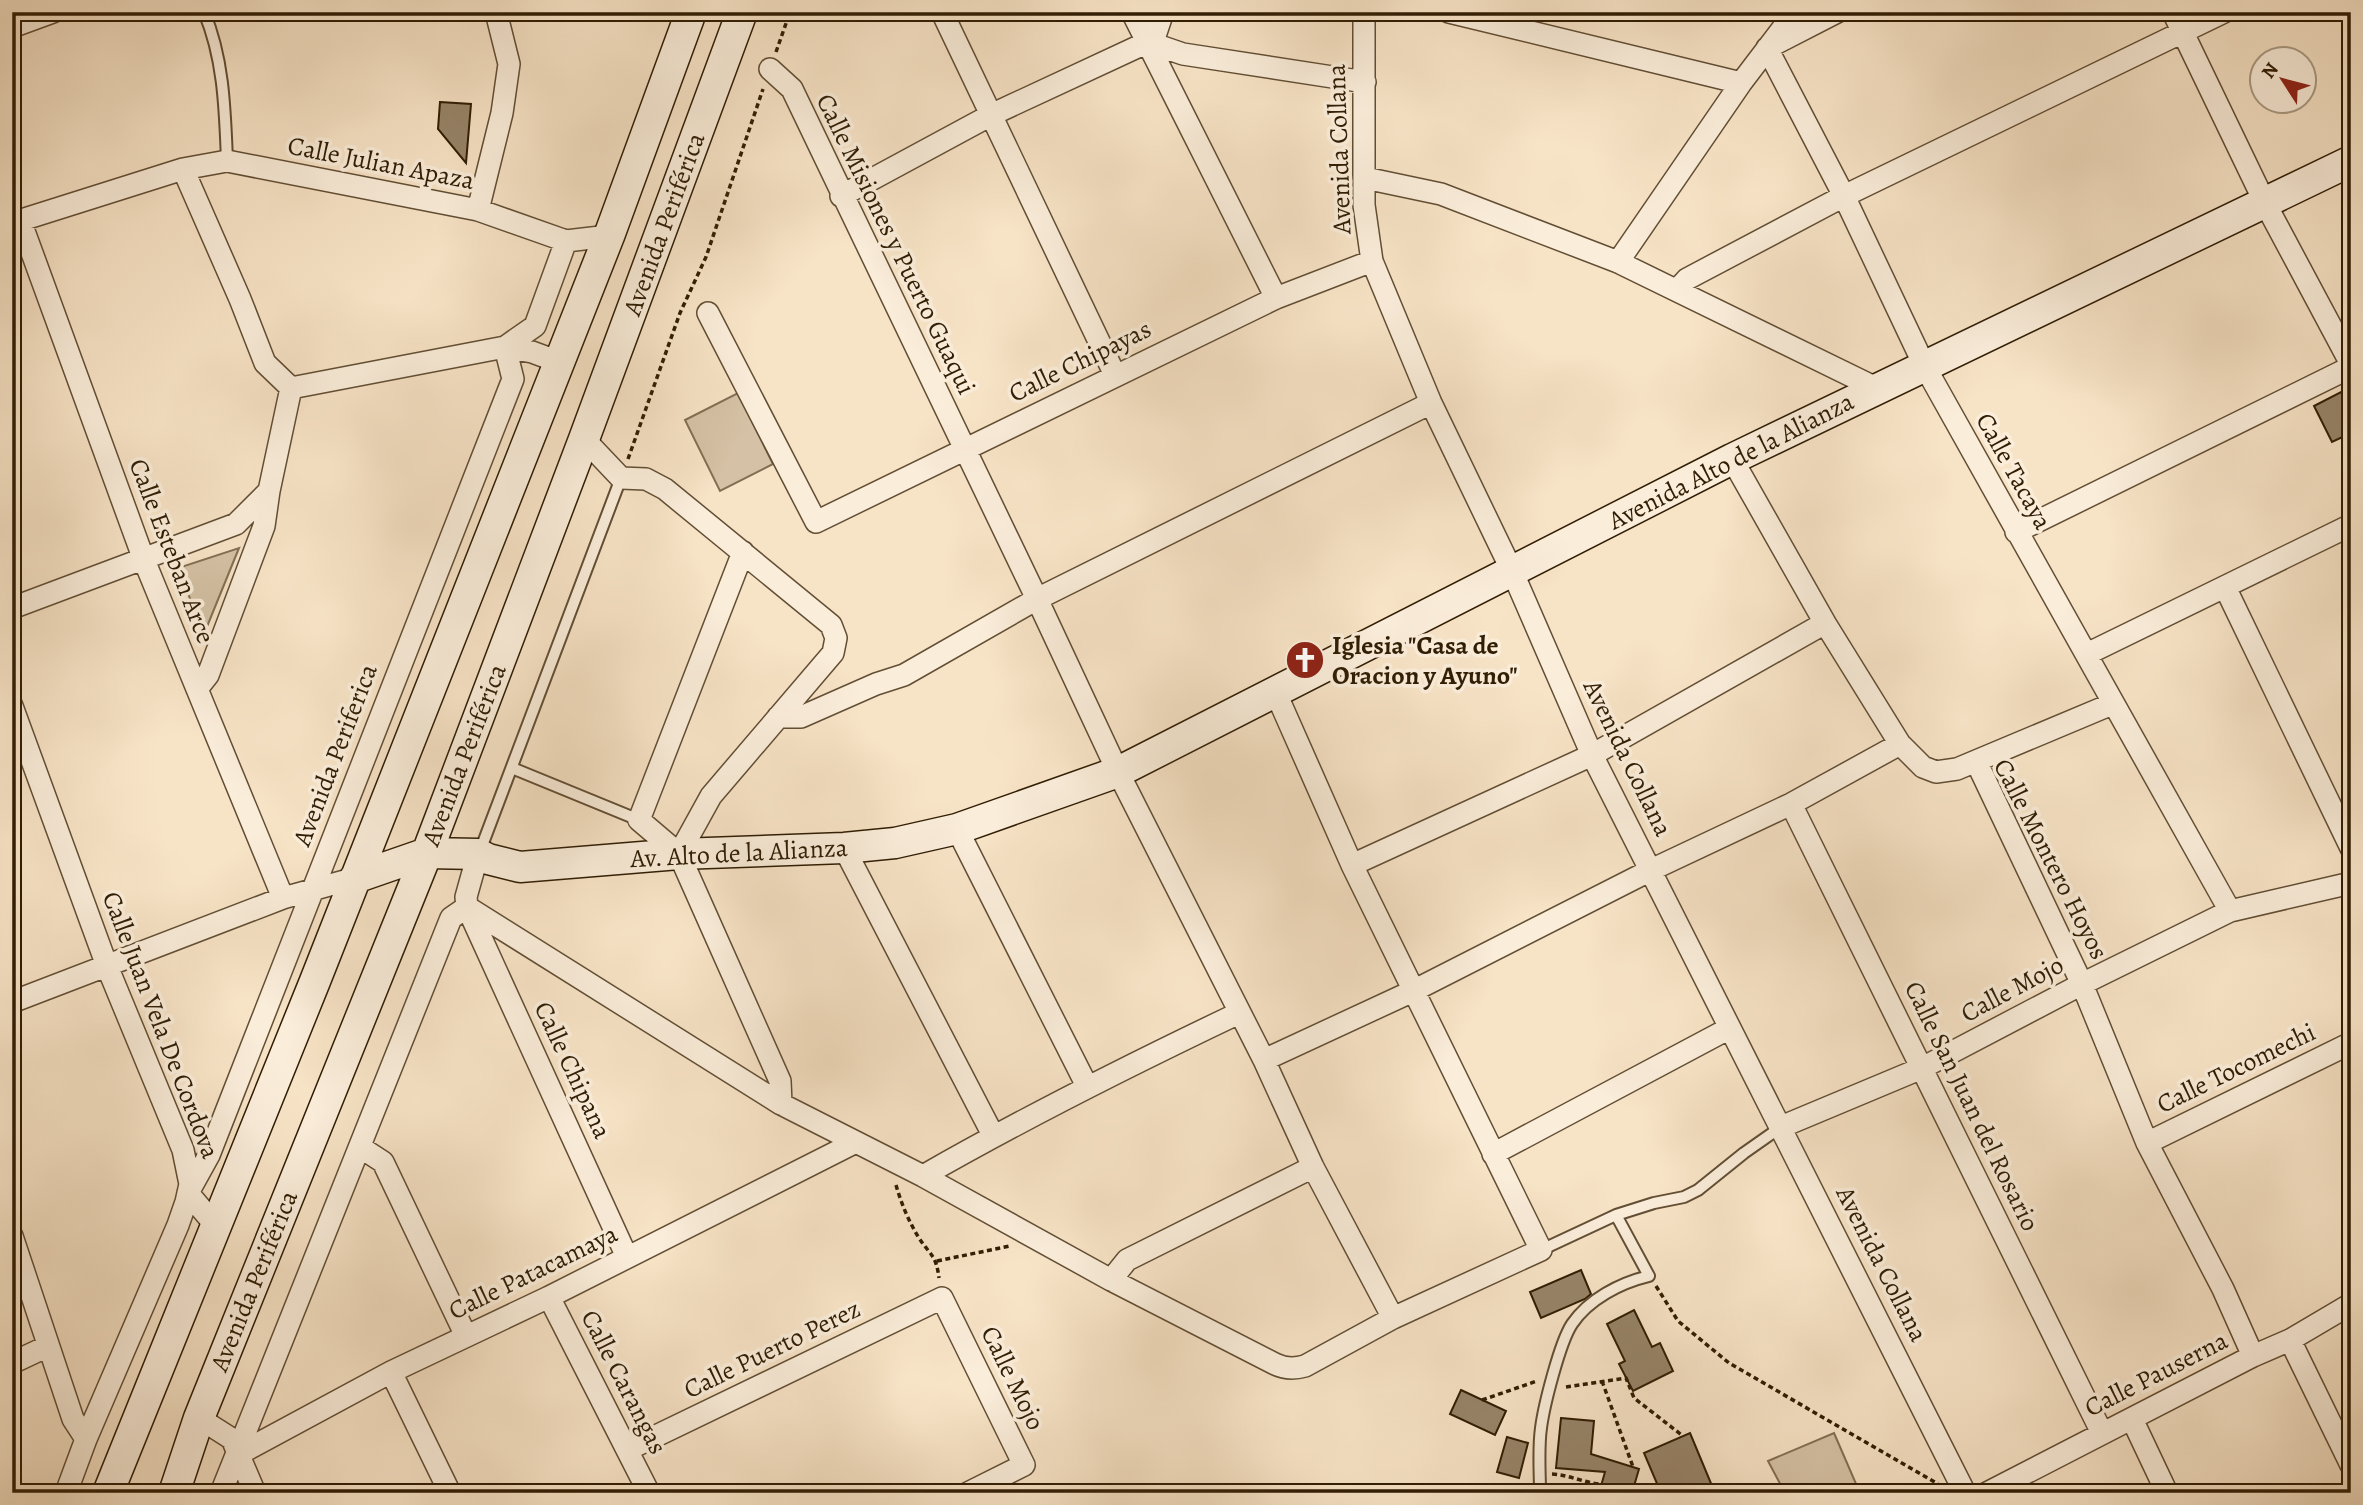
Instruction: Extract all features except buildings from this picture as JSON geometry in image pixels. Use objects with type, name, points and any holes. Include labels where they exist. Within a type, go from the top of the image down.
[{"type":"street","points":[[12,27],[53,12]]},
{"type":"street","points":[[478,210],[490,170],[509,64],[496,12]]},
{"type":"street","name":"Avenida Periférica","points":[[108,1493],[609,236],[691,12]]},
{"type":"street","name":"Avenida Periférica","points":[[174,1493],[199,1418],[427,853],[742,12]]},
{"type":"street","points":[[942,12],[1115,375]]},
{"type":"street","points":[[1132,12],[1276,298]]},
{"type":"street","points":[[841,196],[991,115],[1147,42],[1156,33],[1163,12]]},
{"type":"street","name":"Avenida Collana","points":[[1364,12],[1364,205],[1372,261],[1431,403],[1512,571],[1592,755],[1965,1492]]},
{"type":"street","points":[[1449,12],[1741,83]]},
{"type":"street","points":[[1618,262],[1741,83],[1795,12]]},
{"type":"street","points":[[1767,48],[1837,12]]},
{"type":"street","points":[[2016,532],[2351,366],[2265,203],[2173,12]]},
{"type":"street","points":[[1677,290],[1686,279],[1844,197],[2224,12]]},
{"type":"street","points":[[1147,42],[1183,54],[1365,82]]},
{"type":"street","name":"Calle Tacaya","points":[[1767,48],[1844,197],[1924,365],[2230,911]]},
{"type":"street","name":"Calle Misiones y Puerto Guaqui","points":[[770,69],[792,89],[1118,772],[1264,1060],[1313,1167],[1393,1318]]},
{"type":"street","name":"Calle Julian Apaza","points":[[16,221],[183,169],[226,160],[478,210],[566,241]]},
{"type":"street","name":"Avenida Alto de la Alianza","points":[[1118,772],[1732,459],[2351,161]]},
{"type":"street","points":[[183,169],[265,363],[291,388]]},
{"type":"street","points":[[1365,177],[1441,194],[1618,262],[1876,388]]},
{"type":"street","name":"Calle Esteban Arce","points":[[16,221],[144,560],[283,898]]},
{"type":"street","points":[[505,347],[535,326],[566,241],[609,236]]},
{"type":"street","name":"Calle Chipayas","points":[[708,313],[816,522],[1276,298],[1372,261]]},
{"type":"street","points":[[291,388],[505,347],[532,352],[559,362]]},
{"type":"street","name":"Avenida Periferica","points":[[188,1193],[209,1155],[513,379],[505,347]]},
{"type":"street","points":[[197,689],[208,675],[264,526],[291,388]]},
{"type":"street","points":[[778,717],[801,717],[876,684],[904,675],[1037,599],[1431,403]]},
{"type":"street","points":[[584,439],[621,478],[646,479],[666,489],[831,625],[836,638],[833,653],[711,796],[679,854]]},
{"type":"street","name":"Calle Montero Hoyos","points":[[1732,459],[1825,623],[1900,744],[1923,767],[1936,772],[1957,769],[1976,761],[2082,984],[2147,1143],[2223,1289],[2253,1356]]},
{"type":"street","points":[[12,608],[236,524],[269,491]]},
{"type":"street","points":[[2087,654],[2225,587],[2348,532]]},
{"type":"street","points":[[743,552],[639,820],[679,854],[780,1081],[781,1104]]},
{"type":"street","points":[[2225,587],[2351,848]]},
{"type":"street","points":[[1352,865],[1592,755],[1825,623]]},
{"type":"street","points":[[467,907],[781,1104],[923,1176],[1111,1280],[1286,1368],[1304,1366],[1393,1318],[1541,1250],[1352,865],[1275,691]]},
{"type":"street","points":[[1976,761],[2112,704]]},
{"type":"street","name":"Calle Juan Vela De Cordova","points":[[12,706],[107,965],[188,1167],[188,1193],[178,1225],[86,1439],[66,1493]]},
{"type":"street","points":[[1264,1060],[1413,991],[1651,870],[1791,804],[1900,744]]},
{"type":"street","name":"Av. Alto de la Alianza","points":[[355,878],[427,853],[478,854],[520,867],[679,854],[844,848],[895,843],[957,830],[1118,772]]},
{"type":"street","name":"Calle San Juan del Rosario","points":[[1791,804],[2102,1433]]},
{"type":"street","points":[[957,830],[1087,1086]]},
{"type":"street","points":[[844,848],[993,1135]]},
{"type":"street","points":[[467,907],[466,897],[478,854]]},
{"type":"street","points":[[12,1002],[283,898],[355,878]]},
{"type":"street","name":"Calle Mojo","points":[[1781,1127],[1922,1068],[2082,984],[2230,911],[2350,885]]},
{"type":"street","points":[[221,1493],[451,918],[467,907]]},
{"type":"street","name":"Calle Chipana","points":[[467,907],[627,1257]]},
{"type":"street","points":[[923,1176],[993,1135],[1087,1086],[1239,1013]]},
{"type":"street","points":[[1493,1154],[1728,1028]]},
{"type":"street","name":"Calle Tocomechi","points":[[2147,1143],[2351,1043]]},
{"type":"street","name":"Calle Patacamaya","points":[[237,1455],[391,1372],[549,1297],[856,1142]]},
{"type":"street","points":[[360,1147],[383,1162],[466,1336]]},
{"type":"street","points":[[1111,1280],[1127,1260],[1313,1167]]},
{"type":"street","points":[[188,1193],[216,1226]]},
{"type":"street","points":[[12,1236],[73,1419],[86,1439]]},
{"type":"street","name":"Calle Carangas","points":[[549,1297],[649,1493]]},
{"type":"street","name":"Calle Mojo","points":[[942,1298],[1024,1465],[968,1493]]},
{"type":"street","name":"Calle Puerto Perez","points":[[627,1450],[942,1298]]},
{"type":"street","name":"Calle Pauserna","points":[[1987,1493],[2290,1339],[2351,1304]]},
{"type":"street","points":[[2290,1339],[2351,1465]]},
{"type":"street","points":[[12,1363],[48,1346]]},
{"type":"street","points":[[391,1372],[450,1493]]},
{"type":"street","points":[[199,1418],[232,1440],[255,1493]]},
{"type":"street","points":[[2132,1419],[2167,1493]]},
{"type":"lane","points":[[204,12],[216,53],[224,96],[226,160]]},
{"type":"lane","points":[[478,854],[621,478]]},
{"type":"lane","points":[[512,768],[639,820]]},
{"type":"lane","points":[[1541,1250],[1616,1215],[1684,1197],[1699,1189],[1781,1127]]},
{"type":"lane","points":[[1540,1493],[1541,1427],[1565,1335],[1587,1308],[1609,1292],[1634,1279],[1649,1276],[1616,1215]]},
{"type":"path","points":[[621,478],[680,313],[706,257],[790,12]]},
{"type":"path","points":[[889,1159],[900,1199],[918,1236],[937,1261],[1039,1239]]},
{"type":"path","points":[[1649,1276],[1678,1321],[1729,1363],[1948,1490],[1965,1492]]},
{"type":"path","points":[[1482,1400],[1554,1376]]},
{"type":"path","points":[[1550,1389],[1626,1378],[1634,1398],[1683,1436]]},
{"type":"path","points":[[1602,1381],[1633,1467]]},
{"type":"path","points":[[1540,1474],[1569,1475],[1586,1483],[1601,1484]]},
{"type":"shaded area","points":[[738,393],[773,464],[720,491],[685,420]]},
{"type":"shaded area","points":[[239,548],[204,634],[178,568]]},
{"type":"shaded area","points":[[1834,1433],[1860,1493],[1785,1493],[1768,1461]]},
{"type":"place","name":"Iglesia \"Casa de Oracion y Ayuno\"","points":[[1305,660]]}]
